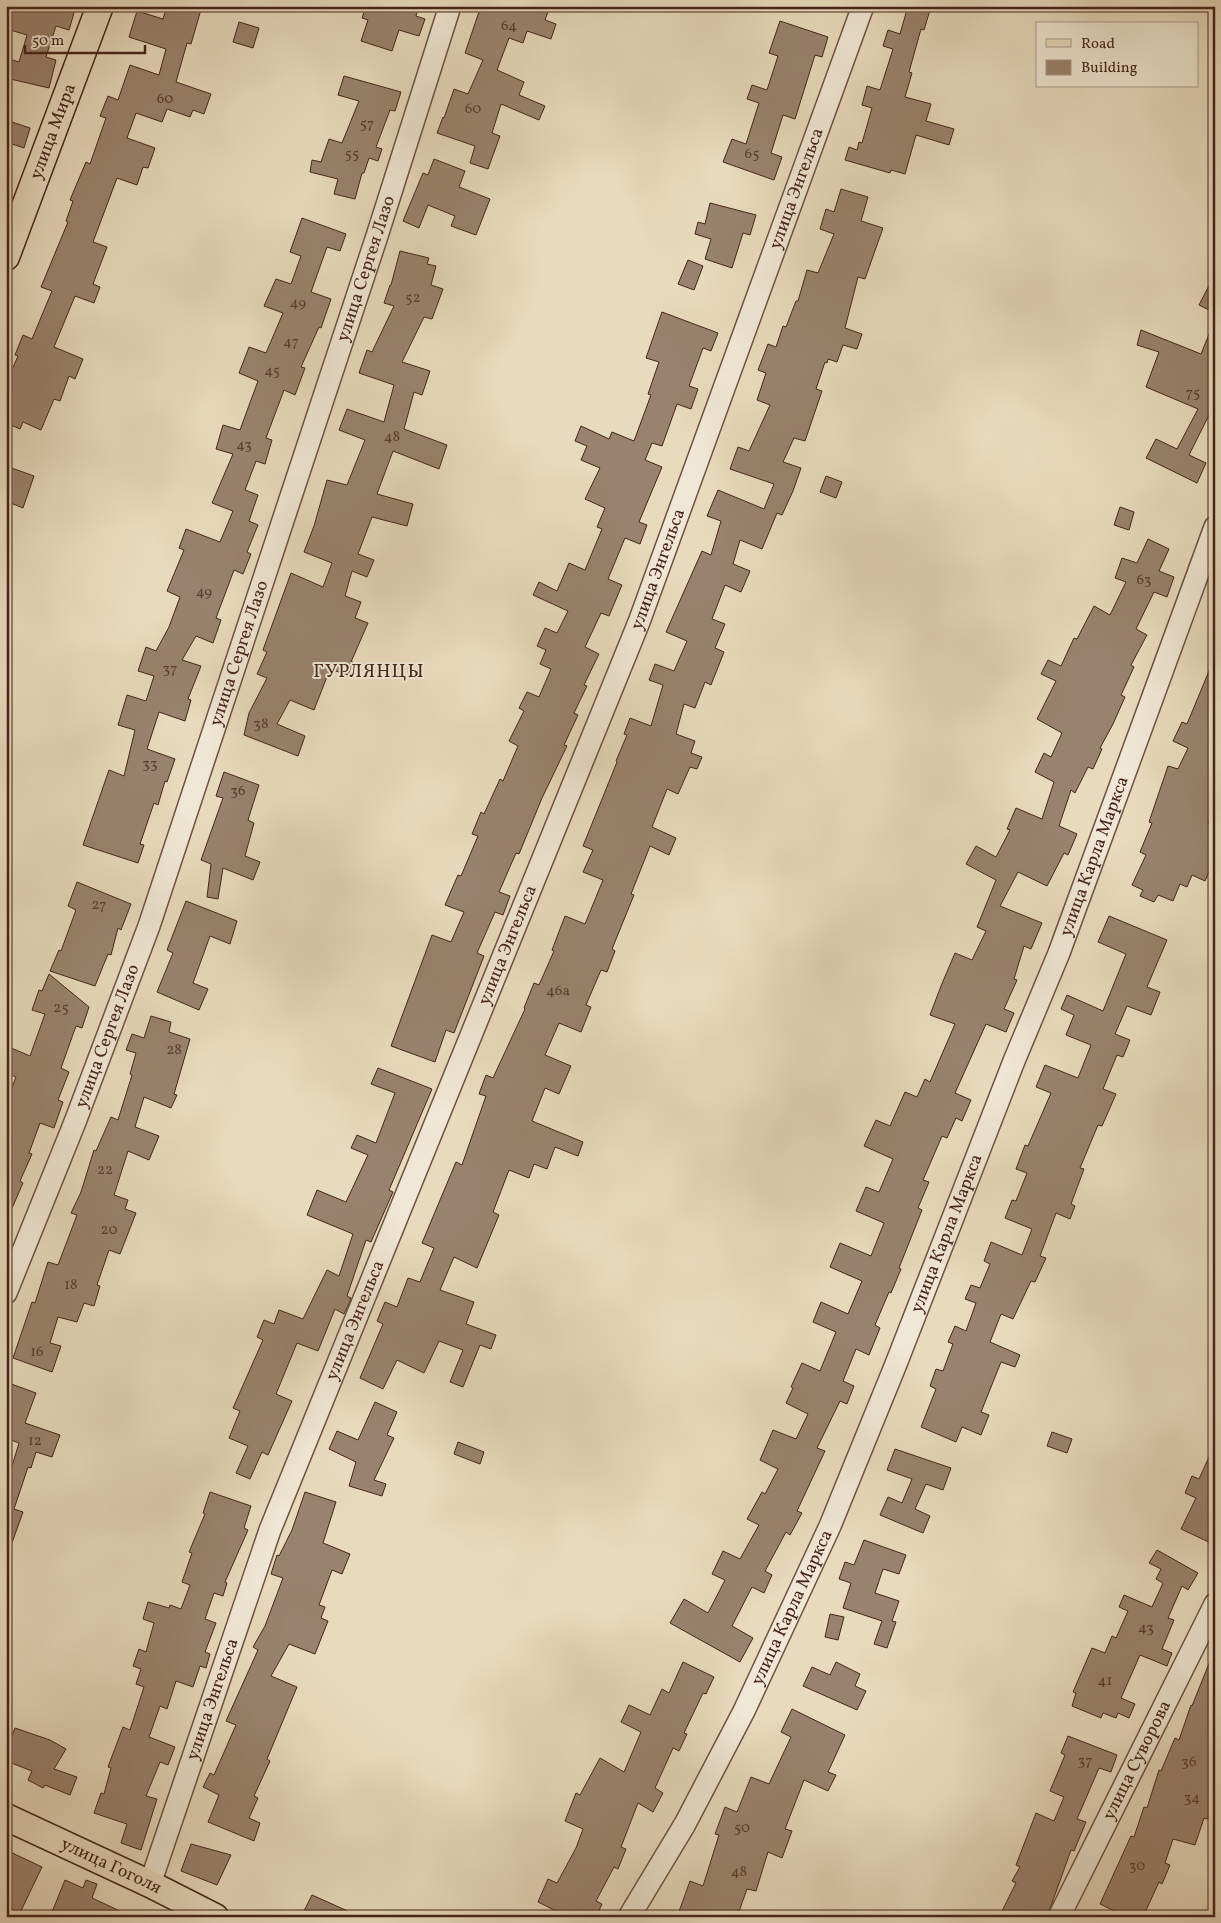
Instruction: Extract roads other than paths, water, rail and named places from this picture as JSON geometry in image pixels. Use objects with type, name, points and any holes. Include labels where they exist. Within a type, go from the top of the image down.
[{"type":"main road","name":"улица Мира","points":[[6,256],[100,6]]},
{"type":"main road","name":"улица Гоголя","points":[[6,1817],[150,1884],[215,1917]]},
{"type":"street","name":"улица Сергея Лазо","points":[[6,1293],[75,1122],[149,926],[450,6]]},
{"type":"street","name":"улица Энгельса","points":[[150,1884],[270,1530],[639,622],[863,6]]},
{"type":"street","name":"улица Карла Маркса","points":[[630,1917],[685,1824],[744,1711],[830,1526],[896,1364],[1014,1061],[1059,953],[1215,528]]},
{"type":"street","name":"улица Суворова","points":[[1059,1917],[1215,1604]]},
{"type":"district","name":"ГУРЛЯНЦЫ","points":[[369,672]]}]
